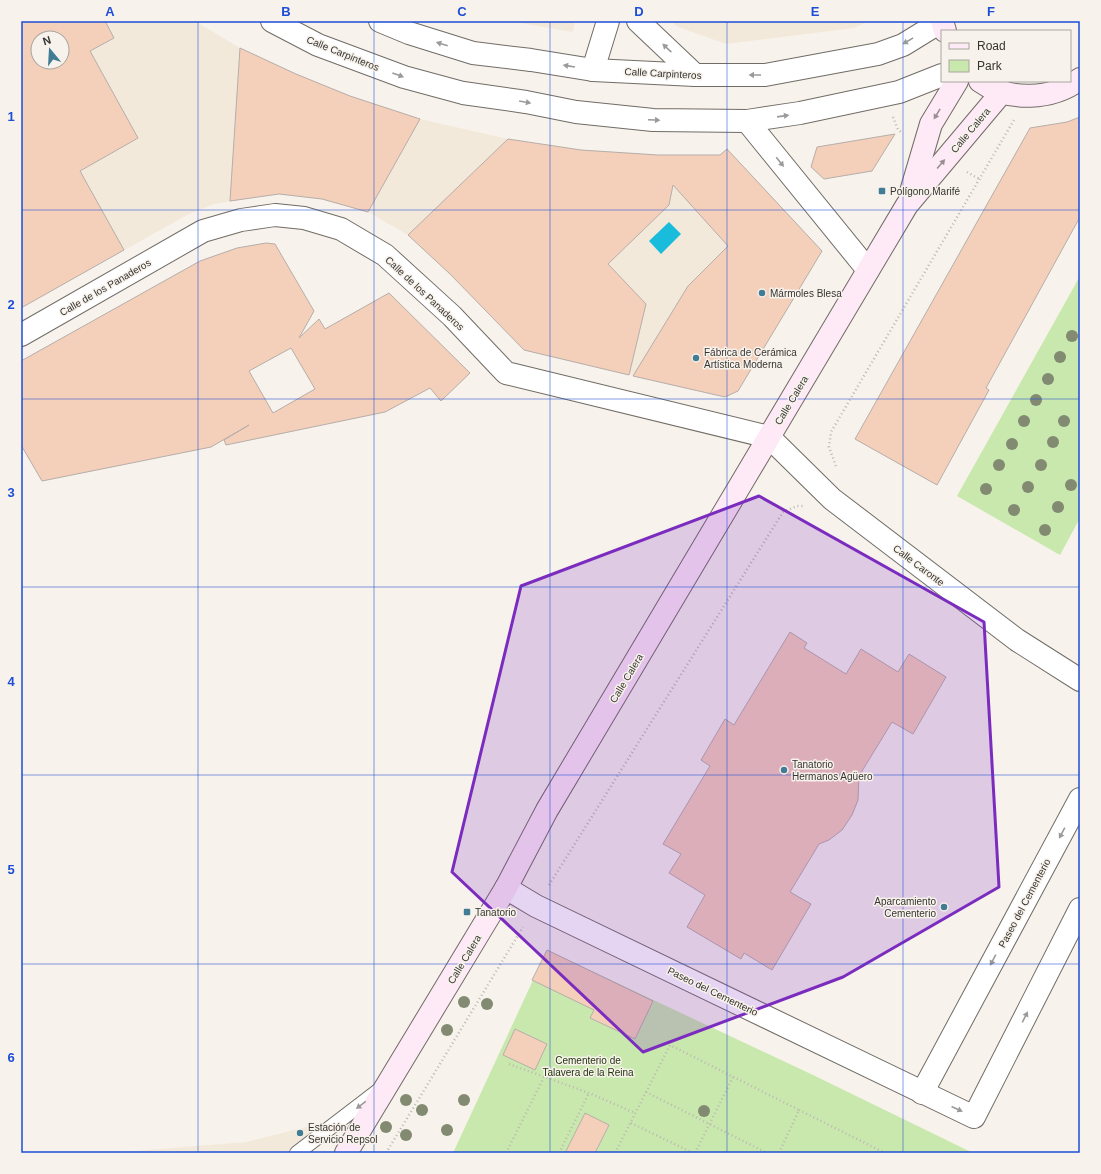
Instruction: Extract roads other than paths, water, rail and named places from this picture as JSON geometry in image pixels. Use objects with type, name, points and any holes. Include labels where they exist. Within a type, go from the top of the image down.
[{"type":"main road","points":[[982,82],[1002,92],[1020,96],[1038,96],[1056,92],[1080,79]]},
{"type":"main road","name":"Calle Calera","points":[[907,204],[931,124],[957,82]]},
{"type":"main road","name":"Calle Calera","points":[[346,1153],[391,1081],[506,888],[547,810],[907,204],[1002,92]]},
{"type":"street","name":"Calle Carpinteros","points":[[272,21],[318,45],[404,77],[463,93],[526,102],[576,112],[653,120],[747,121],[800,113],[899,92],[941,75]]},
{"type":"street","name":"Calle Carpinteros","points":[[380,21],[409,34],[473,53],[593,70],[695,75],[765,75],[878,54],[903,45],[942,21]]},
{"type":"street","points":[[593,70],[608,21]]},
{"type":"street","points":[[638,21],[695,75]]},
{"type":"street","points":[[747,121],[868,270]]},
{"type":"street","name":"Calle de los Panaderos","points":[[21,335],[203,231],[248,219],[276,215],[304,218],[341,229],[385,255],[452,316],[506,373],[769,437]]},
{"type":"street","name":"Calle Caronte","points":[[769,437],[832,499],[1017,640],[1080,680]]},
{"type":"street","name":"Paseo del Cementerio","points":[[922,1093],[1080,799]]},
{"type":"street","name":"Paseo del Cementerio","points":[[506,888],[536,906],[974,1117],[1080,909]]},
{"type":"lane","points":[[297,1153],[391,1081]]},
{"type":"water","points":[[669,222],[681,234],[661,254],[649,241]]},
{"type":"place","name":"Polígono Marifé","points":[[882,191]]},
{"type":"place","name":"Mármoles Blesa","points":[[762,293]]},
{"type":"place","name":"Fábrica de Cerámica Artística Moderna","points":[[696,358]]},
{"type":"place","name":"Tanatorio Hermanos Agüero","points":[[784,770]]},
{"type":"place","name":"Aparcamiento Cementerio","points":[[944,907]]},
{"type":"place","name":"Tanatorio","points":[[467,912]]},
{"type":"place","name":"Estación de Servicio Repsol","points":[[300,1133]]},
{"type":"park label","name":"Cementerio de Talavera de la Reina","points":[[588,1066]]}]
